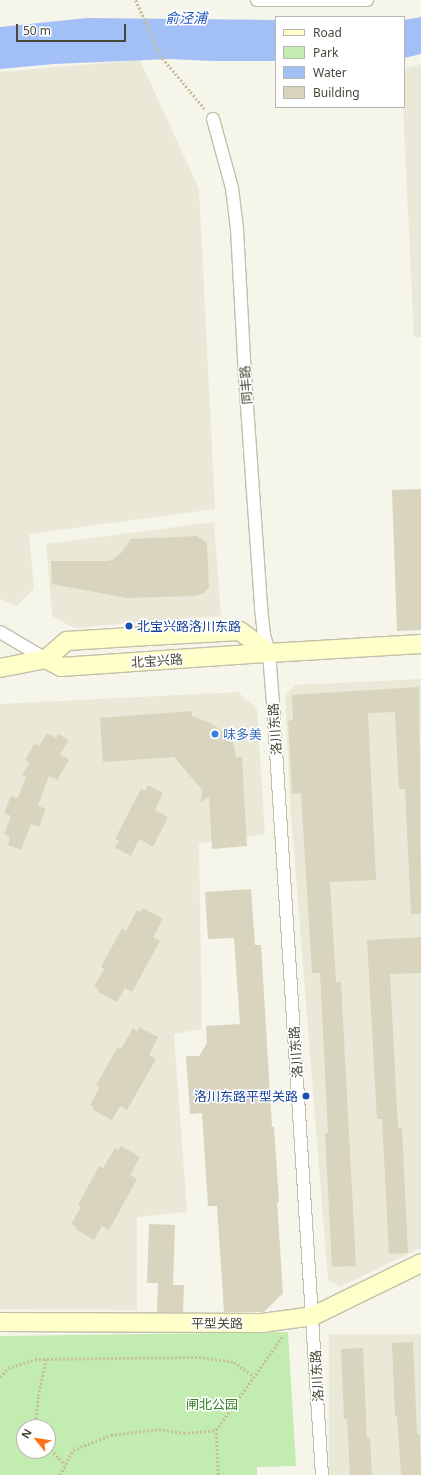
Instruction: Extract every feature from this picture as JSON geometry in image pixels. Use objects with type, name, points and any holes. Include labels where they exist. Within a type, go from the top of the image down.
[{"type":"street","points":[[257,0],[367,0]]},
{"type":"street","name":"同丰路","points":[[214,119],[232,188],[237,229],[245,377],[261,607],[264,635],[269,654]]},
{"type":"street","name":"北宝兴路","points":[[0,668],[46,659],[67,641],[240,631],[269,654]]},
{"type":"street","points":[[0,632],[46,659]]},
{"type":"street","name":"北宝兴路","points":[[46,659],[61,667],[421,644]]},
{"type":"street","name":"洛川东路","points":[[269,654],[313,1316],[322,1475]]},
{"type":"street","name":"平型关路","points":[[0,1322],[262,1323],[295,1319],[313,1316],[421,1263]]},
{"type":"path","points":[[136,0],[160,55],[214,119]]},
{"type":"path","points":[[218,1475],[216,1430],[295,1319]]},
{"type":"path","points":[[0,1377],[8,1368],[34,1360],[199,1357],[234,1362],[254,1376]]},
{"type":"path","points":[[35,1419],[38,1396],[46,1359]]},
{"type":"path","points":[[60,1475],[73,1450],[111,1434],[159,1429],[184,1433],[216,1430]]},
{"type":"path","points":[[56,1455],[66,1465]]},
{"type":"shaded area","points":[[140,60],[199,189],[215,509],[29,534],[34,589],[17,606],[0,599],[0,72]]},
{"type":"shaded area","points":[[421,64],[421,337],[414,337],[403,108],[405,108],[405,69]]},
{"type":"shaded area","points":[[214,522],[221,616],[74,628],[52,616],[46,544]]},
{"type":"shaded area","points":[[421,679],[421,1248],[339,1287],[328,1280],[290,802],[285,696],[295,685]]},
{"type":"shaded area","points":[[238,692],[257,709],[265,834],[199,843],[202,1029],[174,1034],[187,1212],[137,1217],[137,1310],[0,1309],[0,704]]},
{"type":"shaded area","points":[[329,1334],[421,1334],[421,1475],[329,1475]]},
{"type":"green space","name":"闸北公园","points":[[288,1332],[296,1466],[257,1467],[257,1475],[0,1475],[0,1336]]},
{"type":"water","points":[[421,17],[421,54],[405,58],[405,20]]},
{"type":"water","points":[[87,18],[275,20],[275,61],[169,59],[54,64],[0,69],[0,27]]},
{"type":"building","points":[[421,489],[421,630],[397,631],[392,490]]},
{"type":"building","points":[[197,536],[207,543],[209,587],[204,593],[195,596],[127,598],[52,584],[51,561],[112,560],[121,553],[131,539]]},
{"type":"building","points":[[419,687],[421,914],[411,914],[405,789],[399,789],[395,712],[368,713],[376,880],[330,882],[336,982],[341,982],[356,1266],[332,1267],[325,1133],[328,1133],[320,973],[312,973],[301,793],[292,794],[288,721],[293,720],[292,695]]},
{"type":"building","points":[[192,711],[192,716],[210,723],[224,732],[233,741],[236,757],[242,757],[247,846],[212,849],[209,797],[201,802],[202,790],[174,757],[103,762],[100,718]]},
{"type":"building","points":[[47,733],[56,738],[58,734],[69,740],[60,754],[69,760],[57,780],[49,776],[38,806],[46,809],[39,827],[31,824],[21,850],[8,845],[10,837],[4,834],[11,816],[4,813],[11,796],[18,798],[26,777],[22,775],[30,763],[25,760],[35,743],[39,746]]},
{"type":"building","points":[[148,785],[163,793],[155,810],[168,817],[153,847],[139,839],[131,856],[115,848],[119,841],[115,839],[141,789],[145,791]]},
{"type":"building","points":[[251,889],[255,945],[261,945],[272,1127],[274,1127],[279,1202],[277,1202],[283,1293],[264,1312],[224,1312],[217,1206],[208,1206],[202,1113],[190,1114],[186,1056],[199,1056],[207,1043],[206,1026],[240,1024],[234,938],[208,939],[205,892]]},
{"type":"building","points":[[143,908],[163,919],[153,937],[160,941],[132,992],[125,988],[117,1002],[97,991],[99,989],[94,987],[104,969],[101,967],[122,928],[126,931],[137,910],[141,912]]},
{"type":"building","points":[[421,937],[421,973],[390,974],[398,1128],[402,1128],[408,1253],[389,1254],[382,1119],[377,1119],[367,940]]},
{"type":"building","points":[[139,1027],[158,1037],[149,1055],[156,1059],[127,1110],[120,1106],[112,1120],[93,1110],[94,1107],[90,1105],[100,1087],[96,1085],[118,1047],[121,1049],[133,1028],[137,1031]]},
{"type":"building","points":[[121,1146],[140,1157],[130,1175],[137,1179],[109,1230],[102,1226],[94,1240],[75,1229],[76,1227],[71,1224],[81,1207],[78,1205],[99,1166],[103,1168],[115,1148],[118,1150]]},
{"type":"building","points":[[149,1224],[175,1225],[173,1285],[184,1285],[183,1312],[157,1312],[158,1283],[147,1283]]},
{"type":"building","points":[[413,1342],[417,1434],[420,1434],[421,1475],[401,1475],[397,1416],[395,1416],[392,1343]]},
{"type":"building","points":[[363,1348],[367,1438],[370,1437],[372,1475],[350,1475],[347,1419],[344,1419],[341,1349]]},
{"type":"place","name":"北宝兴路洛川东路","points":[[129,626]]},
{"type":"place","name":"味多美","points":[[215,734]]},
{"type":"place","name":"洛川东路平型关路","points":[[306,1096]]},
{"type":"water label","name":"俞泾浦","points":[[186,18]]}]
